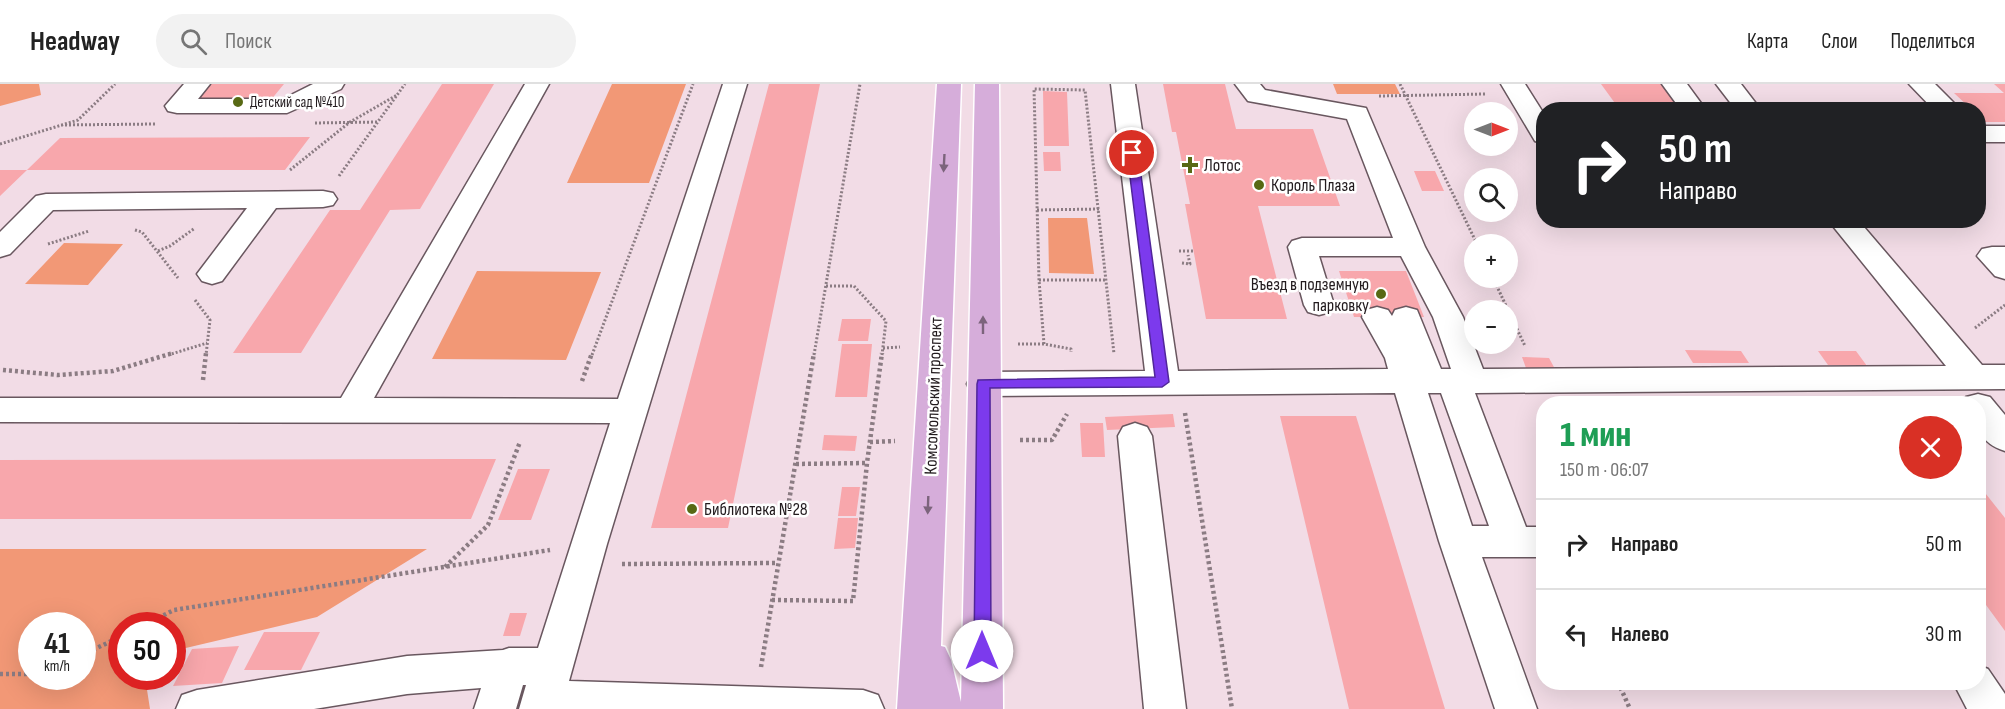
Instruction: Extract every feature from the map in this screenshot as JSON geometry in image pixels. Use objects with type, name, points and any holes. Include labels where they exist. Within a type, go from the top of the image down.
[{"type":"main road","name":"Комсомольский проспект","points":[[918,709],[949,84]]},
{"type":"main road","points":[[982,709],[984,209],[987,84]]},
{"type":"main road","points":[[947,122],[952,114],[957,112],[970,117],[971,182],[984,209]]},
{"type":"main road","points":[[934,384],[983,384]]},
{"type":"main road","points":[[923,623],[942,709]]},
{"type":"lane","points":[[198,84],[177,106],[287,106],[332,84]]},
{"type":"lane","points":[[350,411],[537,84]]},
{"type":"lane","points":[[546,691],[585,554],[735,84]]},
{"type":"lane","points":[[1123,84],[1171,382]]},
{"type":"lane","points":[[1246,84],[1257,96],[1357,113],[1411,247],[1448,317],[1441,382],[1458,541],[1516,709]]},
{"type":"lane","points":[[1674,84],[1688,102]]},
{"type":"lane","points":[[1728,84],[1743,102]]},
{"type":"lane","points":[[1922,84],[1941,102]]},
{"type":"lane","points":[[1516,89],[1536,123]]},
{"type":"lane","points":[[1986,134],[2005,134]]},
{"type":"lane","points":[[0,248],[46,202],[322,198]]},
{"type":"lane","points":[[212,274],[268,199]]},
{"type":"lane","points":[[1848,228],[1971,391]]},
{"type":"lane","points":[[1319,305],[1302,247],[1411,247]]},
{"type":"lane","points":[[2005,256],[1992,256],[2005,269]]},
{"type":"lane","points":[[1391,317],[1441,382],[1528,542],[1458,541]]},
{"type":"lane","points":[[983,384],[1441,382],[1971,391],[2005,377]]},
{"type":"lane","points":[[0,410],[632,411]]},
{"type":"lane","points":[[1986,412],[2005,438]]},
{"type":"lane","points":[[1135,436],[1165,709]]},
{"type":"lane","points":[[495,709],[509,666]]},
{"type":"lane","points":[[196,709],[407,675],[509,666],[546,691],[754,705],[863,709]]},
{"type":"lane","points":[[1978,690],[1991,709]]},
{"type":"path","points":[[0,144],[78,120],[115,84]]},
{"type":"path","points":[[322,198],[405,84]]},
{"type":"path","points":[[571,411],[693,84]]},
{"type":"path","points":[[754,705],[860,84]]},
{"type":"path","points":[[1400,84],[1472,234]]},
{"type":"path","points":[[1044,344],[1034,89],[1085,90],[1114,355]]},
{"type":"path","points":[[1400,96],[1516,89]]},
{"type":"path","points":[[283,172],[293,170],[350,123],[397,95]]},
{"type":"path","points":[[1038,210],[1099,209]]},
{"type":"path","points":[[39,247],[96,230]]},
{"type":"path","points":[[132,230],[142,232],[184,286]]},
{"type":"path","points":[[1188,255],[1190,264],[1181,263],[1179,251],[1194,251]]},
{"type":"path","points":[[1040,280],[1107,280]]},
{"type":"path","points":[[772,600],[854,601],[867,463],[886,321],[854,286],[826,285]]},
{"type":"path","points":[[1497,288],[1525,346]]},
{"type":"path","points":[[190,294],[210,320],[200,411]]},
{"type":"path","points":[[3,370],[58,375],[113,371],[207,343]]},
{"type":"path","points":[[1171,382],[1232,709]]},
{"type":"path","points":[[445,567],[488,525],[532,411]]},
{"type":"path","points":[[796,464],[867,463]]},
{"type":"path","points":[[170,612],[445,567],[585,554],[778,563]]},
{"type":"path","points":[[0,674],[18,674]]},
{"type":"path","points":[[1622,690],[1630,709]]},
{"type":"shaded area","points":[[0,84],[39,84],[41,95],[0,106]]},
{"type":"shaded area","points":[[612,84],[686,84],[649,183],[567,183]]},
{"type":"shaded area","points":[[1333,84],[1395,84],[1400,94],[1337,94]]},
{"type":"shaded area","points":[[1048,218],[1087,218],[1094,274],[1049,273]]},
{"type":"shaded area","points":[[64,243],[123,244],[88,285],[25,284]]},
{"type":"shaded area","points":[[477,271],[601,272],[566,360],[432,359]]},
{"type":"shaded area","points":[[0,549],[427,549],[317,617],[186,648],[186,612],[108,612],[108,690],[147,690],[150,709],[0,709]]},
{"type":"building","points":[[207,84],[284,84],[270,101],[191,101]]},
{"type":"building","points":[[442,84],[494,84],[420,209],[390,210],[301,353],[233,353],[330,210],[360,210]]},
{"type":"building","points":[[769,84],[820,84],[728,528],[651,528]]},
{"type":"building","name":"Король Плаза","points":[[1163,84],[1225,84],[1236,129],[1313,129],[1340,206],[1258,206],[1287,319],[1206,319],[1185,204],[1190,204],[1176,132],[1172,132]]},
{"type":"building","points":[[1601,84],[1673,84],[1688,102],[1614,102]]},
{"type":"building","points":[[1994,84],[2005,84],[2005,122],[1986,122],[1986,102],[1964,102],[1954,93],[2004,93]]},
{"type":"building","points":[[1043,91],[1067,92],[1069,146],[1044,146]]},
{"type":"building","points":[[310,137],[285,170],[27,170],[60,138]]},
{"type":"building","points":[[1043,152],[1060,152],[1061,171],[1044,171]]},
{"type":"building","points":[[0,170],[27,170],[0,196]]},
{"type":"building","points":[[1414,171],[1435,171],[1444,191],[1422,191]]},
{"type":"building","name":"Въезд в подземную парковку","points":[[1339,271],[1406,271],[1424,317],[1354,317]]},
{"type":"building","points":[[842,319],[871,319],[868,341],[838,341]]},
{"type":"building","points":[[842,344],[872,344],[867,397],[835,397]]},
{"type":"building","points":[[1685,350],[1741,351],[1749,363],[1693,363]]},
{"type":"building","points":[[1818,351],[1856,351],[1867,366],[1828,365]]},
{"type":"building","points":[[1522,357],[1549,358],[1555,369],[1526,368]]},
{"type":"building","points":[[1173,414],[1175,427],[1107,430],[1105,417]]},
{"type":"building","points":[[1280,416],[1356,416],[1445,709],[1349,709]]},
{"type":"building","points":[[1080,423],[1103,423],[1105,457],[1082,457]]},
{"type":"building","points":[[824,435],[857,436],[855,451],[822,450]]},
{"type":"building","points":[[496,459],[471,519],[0,519],[0,460]]},
{"type":"building","points":[[518,469],[550,469],[531,520],[498,520]]},
{"type":"building","points":[[842,487],[860,487],[856,516],[838,516]]},
{"type":"building","points":[[1986,494],[2005,518],[2005,631],[1986,605]]},
{"type":"building","points":[[838,518],[858,518],[855,548],[834,549]]},
{"type":"building","points":[[510,613],[527,613],[520,636],[503,636]]},
{"type":"building","points":[[264,632],[320,632],[301,670],[244,670]]},
{"type":"building","points":[[239,646],[222,683],[186,685],[186,661],[192,649]]},
{"type":"place","name":"Детский сад №410","points":[[238,102]]},
{"type":"place","name":"Лотос","points":[[1190,165]]},
{"type":"place","name":"Король Плаза","points":[[1259,185]]},
{"type":"place","name":"Въезд в подземную парковку","points":[[1381,294]]},
{"type":"place","name":"Библиотека №28","points":[[692,509]]},
{"type":"route","points":[[982,651],[983,384],[1162,382],[1132,153]]}]
